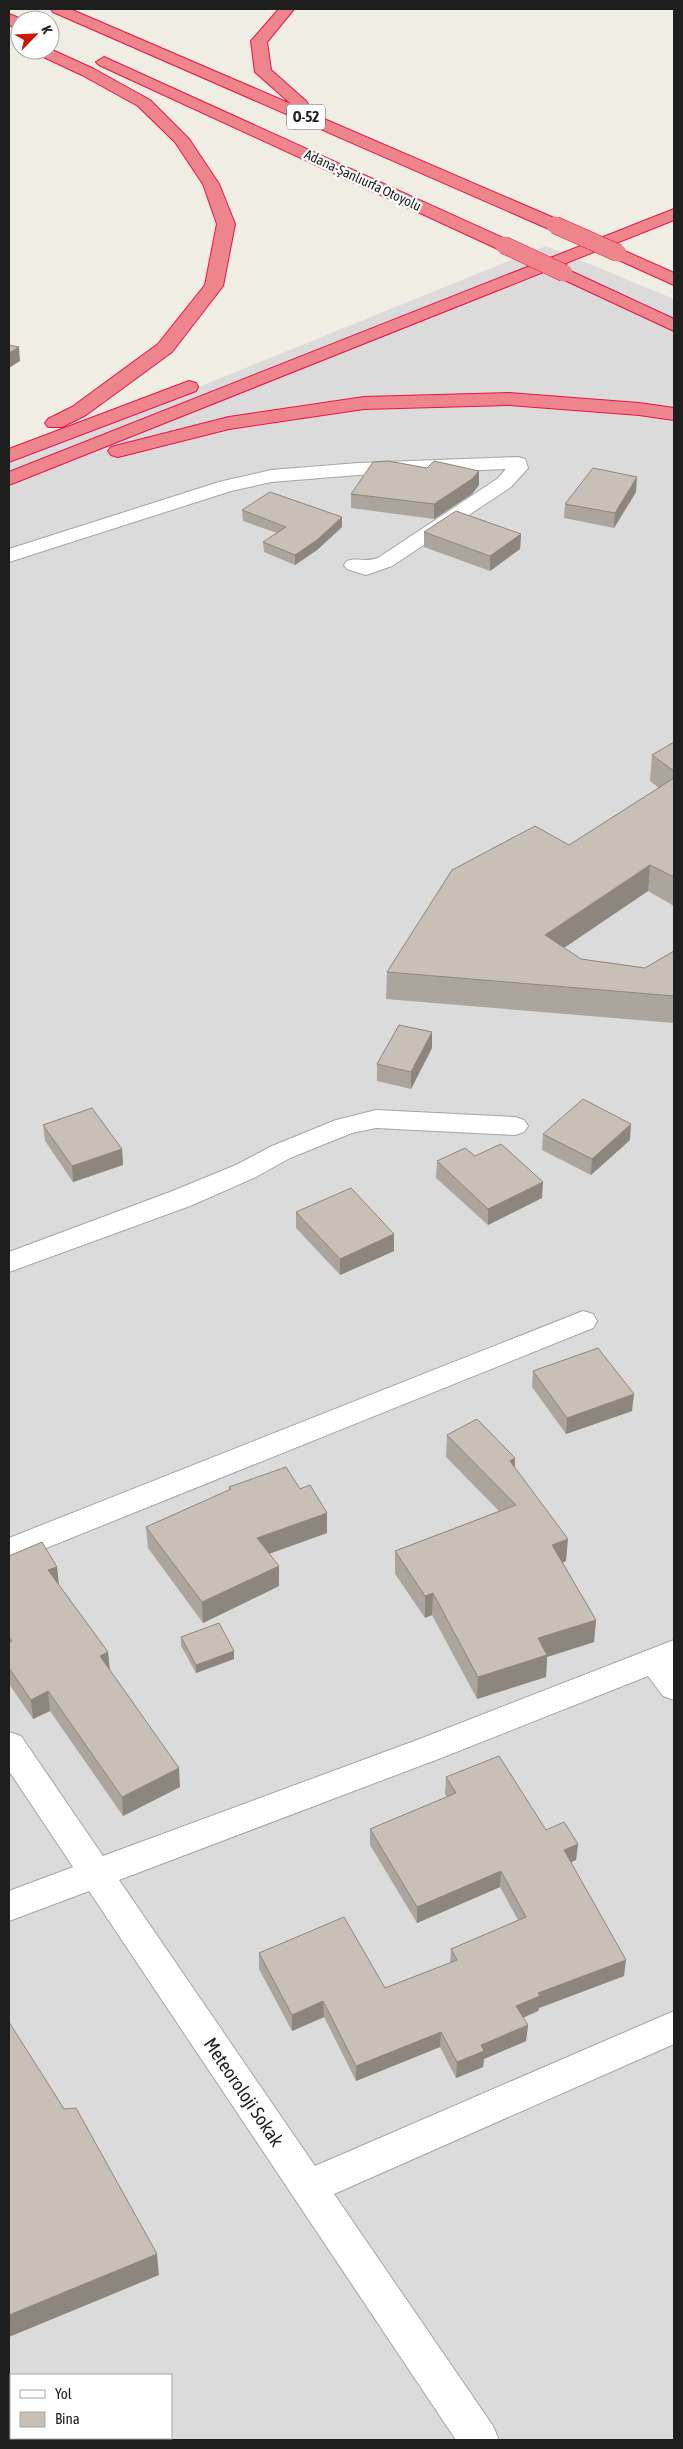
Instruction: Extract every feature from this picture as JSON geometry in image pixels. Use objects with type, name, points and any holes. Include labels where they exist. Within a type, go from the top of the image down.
[{"type":"highway","name":"O-52","points":[[58,9],[555,225],[674,280]]},
{"type":"highway","points":[[287,9],[259,41],[263,72],[295,102],[555,225]]},
{"type":"highway","name":"Adana-Şanlıurfa Otoyolu","points":[[60,43],[504,245],[674,326]]},
{"type":"highway","points":[[9,446],[79,411],[165,348],[214,286],[226,224],[211,184],[181,139],[144,103],[88,72],[60,59]]},
{"type":"highway","points":[[316,338],[674,197]]},
{"type":"highway","points":[[9,479],[674,214]]},
{"type":"highway","points":[[9,456],[205,381]]},
{"type":"highway","points":[[9,484],[108,453],[229,422],[364,403],[509,399],[639,409],[674,414]]},
{"type":"street","points":[[9,556],[226,486],[271,476],[358,469],[518,463],[518,468],[504,483],[385,562],[366,569],[354,565]]},
{"type":"street","points":[[9,1262],[188,1196],[246,1171],[281,1152],[345,1126],[376,1119],[515,1126]]},
{"type":"street","points":[[9,1550],[583,1321]]},
{"type":"street","points":[[9,1906],[429,1750],[664,1657],[674,1687]]},
{"type":"street","name":"Meteoroloji Sokak","points":[[9,1745],[479,2440]]},
{"type":"street","points":[[309,2187],[674,2027]]},
{"type":"shaded area","points":[[546,246],[674,299],[674,2440],[9,2440],[9,464]]},
{"type":"building","points":[[9,345],[19,347],[9,353]]},
{"type":"building","points":[[388,461],[427,468],[434,461],[479,471],[472,479],[434,504],[351,494],[373,462]]},
{"type":"building","points":[[593,468],[637,477],[615,513],[565,504]]},
{"type":"building","points":[[270,492],[342,517],[317,540],[295,555],[263,542],[286,527],[242,510]]},
{"type":"building","points":[[456,511],[521,534],[490,556],[424,532]]},
{"type":"building","points":[[674,742],[674,771],[652,755]]},
{"type":"building","points":[[674,778],[674,877],[650,865],[545,935],[581,959],[645,968],[674,951],[674,996],[387,972],[452,870],[535,826],[569,845]]},
{"type":"building","points":[[399,1025],[432,1032],[411,1072],[377,1064]]},
{"type":"building","points":[[583,1099],[631,1124],[592,1159],[543,1134]]},
{"type":"building","points":[[92,1108],[122,1149],[72,1166],[43,1125]]},
{"type":"building","points":[[501,1144],[543,1182],[488,1209],[437,1161],[465,1148],[475,1156]]},
{"type":"building","points":[[351,1188],[394,1234],[340,1259],[296,1212]]},
{"type":"building","points":[[598,1348],[634,1394],[567,1418],[533,1371]]},
{"type":"building","points":[[477,1419],[515,1458],[510,1461],[568,1539],[552,1545],[596,1620],[538,1638],[547,1655],[478,1677],[433,1593],[425,1596],[395,1551],[516,1505],[447,1435]]},
{"type":"building","points":[[286,1467],[300,1489],[310,1485],[327,1513],[257,1538],[279,1566],[202,1602],[146,1527],[231,1489],[229,1487]]},
{"type":"building","points":[[42,1542],[57,1567],[48,1570],[108,1652],[100,1656],[179,1768],[122,1797],[48,1691],[31,1700],[9,1668],[9,1643],[12,1641],[9,1637],[9,1556]]},
{"type":"building","points":[[219,1623],[234,1651],[196,1665],[181,1637]]},
{"type":"building","points":[[499,1756],[546,1830],[564,1822],[578,1844],[564,1850],[626,1960],[538,1993],[540,1996],[516,2006],[528,2025],[481,2045],[484,2051],[457,2062],[441,2032],[356,2066],[323,2001],[292,2015],[259,1953],[344,1917],[385,1988],[457,1960],[451,1949],[526,1917],[501,1871],[417,1907],[370,1829],[456,1793],[446,1777]]},
{"type":"building","points":[[9,2022],[64,2109],[76,2108],[157,2254],[9,2315]]}]
